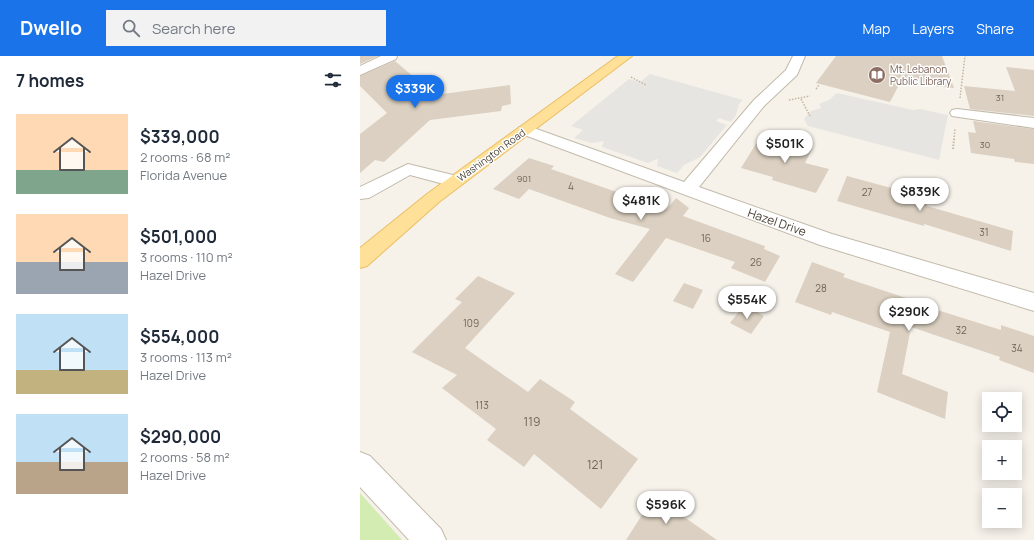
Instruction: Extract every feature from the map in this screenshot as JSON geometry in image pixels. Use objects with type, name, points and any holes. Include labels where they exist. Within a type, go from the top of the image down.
[{"type":"main road","name":"Washington Road","points":[[360,260],[455,182],[626,56]]},
{"type":"street","points":[[360,71],[391,56]]},
{"type":"street","points":[[686,190],[759,103],[792,72],[799,56]]},
{"type":"street","points":[[957,114],[1034,123]]},
{"type":"street","name":"Hazel Drive","points":[[525,130],[686,190],[827,240],[1034,302]]},
{"type":"street","points":[[360,193],[363,194],[408,169],[455,182]]},
{"type":"street","points":[[360,466],[430,540]]},
{"type":"path","points":[[953,149],[965,56]]},
{"type":"path","points":[[631,77],[646,85]]},
{"type":"path","points":[[816,89],[819,85]]},
{"type":"path","points":[[785,100],[801,99],[810,96]]},
{"type":"path","points":[[801,99],[810,116]]},
{"type":"green space","points":[[360,493],[402,540],[360,540]]},
{"type":"shaded area","points":[[650,74],[743,100],[739,104],[736,115],[731,122],[719,118],[716,121],[727,125],[700,157],[684,165],[677,173],[657,166],[657,159],[648,163],[602,147],[604,141],[592,143],[574,138],[583,130],[571,126],[629,79],[640,82]]},
{"type":"shaded area","points":[[837,93],[913,110],[920,109],[948,115],[939,160],[808,126],[804,119],[811,111],[821,108],[819,104],[829,100]]},
{"type":"building","points":[[360,56],[378,56],[360,64]]},
{"type":"building","name":"Mt. Lebanon Public Library","points":[[836,56],[942,56],[954,88],[900,83],[890,102],[816,83]]},
{"type":"building","points":[[395,61],[435,95],[510,85],[511,104],[502,106],[501,111],[430,120],[384,162],[375,160],[360,173],[360,134],[387,113],[360,86],[360,76]]},
{"type":"building","points":[[1006,67],[1034,70],[1034,116],[970,109],[964,86],[1015,91]]},
{"type":"building","points":[[973,121],[1034,129],[1034,164],[1015,162],[1014,159],[971,153],[968,132],[976,133]]},
{"type":"building","points":[[762,134],[812,149],[805,163],[829,169],[816,193],[772,180],[773,177],[741,168]]},
{"type":"building","points":[[529,158],[554,166],[551,169],[628,196],[627,198],[667,209],[676,198],[689,208],[683,216],[765,246],[764,249],[780,256],[765,282],[731,268],[735,262],[666,238],[633,282],[615,274],[650,229],[610,218],[529,189],[519,199],[493,189]]},
{"type":"building","points":[[847,176],[928,198],[927,206],[1013,231],[1011,251],[924,224],[924,226],[837,201]]},
{"type":"building","points":[[812,262],[845,274],[843,277],[915,301],[915,303],[1001,330],[1001,325],[1034,336],[1034,373],[999,360],[1000,357],[911,327],[902,374],[948,392],[945,419],[877,392],[890,332],[832,312],[831,315],[795,302]]},
{"type":"building","points":[[478,276],[515,293],[465,348],[528,392],[540,379],[575,402],[570,409],[638,459],[601,509],[534,454],[524,467],[487,440],[496,429],[442,388],[457,375],[412,352],[462,302],[455,299]]},
{"type":"building","points":[[684,283],[703,290],[693,309],[673,301]]},
{"type":"building","points":[[744,305],[764,316],[751,334],[730,323]]},
{"type":"building","points":[[654,496],[717,540],[626,540]]},
{"type":"place","name":"Mt. Lebanon Public Library","points":[[877,75]]}]
